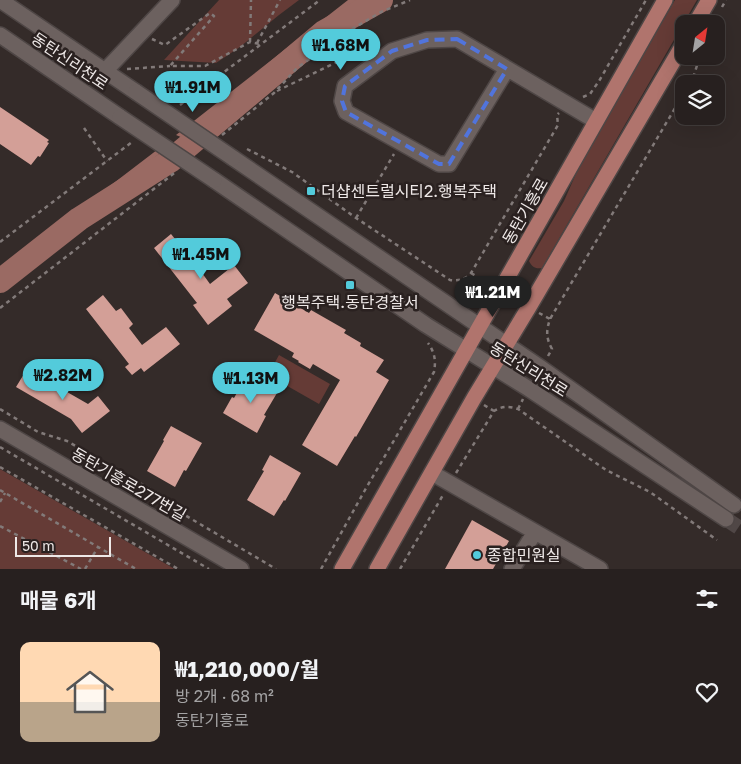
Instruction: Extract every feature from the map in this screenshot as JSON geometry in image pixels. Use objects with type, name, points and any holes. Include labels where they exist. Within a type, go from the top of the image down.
[{"type":"main road","name":"동탄기흥로","points":[[342,569],[665,0]]},
{"type":"main road","points":[[700,15],[709,0]]},
{"type":"main road","points":[[377,569],[493,366],[675,58]]},
{"type":"street","name":"동탄신리천로","points":[[0,0],[136,92],[238,153],[480,327],[734,505]]},
{"type":"street","points":[[105,72],[172,0]]},
{"type":"street","name":"동탄신리천로","points":[[0,35],[426,325],[529,389],[726,519]]},
{"type":"street","points":[[507,69],[449,164],[439,164],[346,112],[342,101],[345,86],[392,51],[427,40],[457,39],[596,121]]},
{"type":"street","name":"동탄기흥로277번길","points":[[0,428],[241,569]]},
{"type":"street","points":[[432,473],[600,569]]},
{"type":"street","points":[[512,569],[535,532]]},
{"type":"path","points":[[250,42],[251,0]]},
{"type":"path","points":[[127,69],[205,66],[250,42],[258,44],[280,0]]},
{"type":"path","points":[[579,98],[590,94],[600,81],[646,0]]},
{"type":"path","points":[[140,34],[165,45],[210,13],[214,16],[170,66]]},
{"type":"path","points":[[274,92],[351,55],[371,50],[392,51]]},
{"type":"path","points":[[552,349],[547,334],[550,319],[675,108]]},
{"type":"path","points":[[238,153],[292,172],[356,218],[450,280],[457,281],[468,277],[471,273],[558,125],[557,115]]},
{"type":"path","points":[[84,128],[107,161]]},
{"type":"path","points":[[356,218],[401,142]]},
{"type":"path","points":[[321,569],[434,372],[436,363],[434,353],[425,340]]},
{"type":"path","points":[[400,569],[449,483],[494,411],[498,408],[508,407],[518,409],[606,470],[650,492],[717,540]]},
{"type":"path","points":[[0,409],[38,432],[67,441],[164,497],[183,514],[276,569]]},
{"type":"path","points":[[0,447],[209,569]]},
{"type":"path","points":[[0,468],[178,569]]},
{"type":"path","points":[[0,490],[136,569]]},
{"type":"path","points":[[0,502],[5,493]]},
{"type":"path","points":[[0,526],[81,569]]},
{"type":"path","points":[[85,569],[98,547]]},
{"type":"highlighted area","points":[[457,39],[507,69],[449,164],[439,164],[346,112],[342,101],[345,86],[392,51],[427,40]]},
{"type":"shaded area","points":[[219,0],[299,0],[240,47],[216,63],[164,60]]},
{"type":"shaded area","points":[[348,0],[366,0],[349,5],[183,138],[176,135]]},
{"type":"shaded area","points":[[675,0],[697,0],[688,15],[675,15],[675,38],[542,268],[534,267],[529,261],[564,201],[583,158]]},
{"type":"shaded area","points":[[170,140],[172,144],[0,277],[0,270]]},
{"type":"shaded area","points":[[279,355],[330,384],[319,404],[268,375]]},
{"type":"shaded area","points":[[0,469],[173,568],[174,569],[0,569]]},
{"type":"building","points":[[0,107],[49,140],[40,157],[38,156],[31,165],[0,144]]},
{"type":"building","points":[[171,234],[184,250],[188,247],[201,263],[197,266],[210,284],[234,265],[248,283],[227,299],[232,306],[208,325],[193,305],[197,303],[154,248]]},
{"type":"building","points":[[275,293],[309,313],[311,310],[346,330],[344,333],[361,343],[360,346],[384,360],[376,372],[389,380],[337,466],[302,445],[340,380],[313,364],[310,369],[292,357],[294,353],[254,330]]},
{"type":"building","points":[[103,295],[116,311],[121,308],[133,324],[129,328],[142,345],[166,327],[180,344],[144,372],[141,368],[132,375],[125,367],[129,364],[86,309]]},
{"type":"building","points":[[27,369],[88,404],[98,396],[110,411],[82,433],[71,419],[16,387]]},
{"type":"building","points":[[247,375],[277,393],[264,415],[266,416],[257,433],[223,413]]},
{"type":"building","points":[[171,426],[202,443],[175,487],[147,471]]},
{"type":"building","points":[[270,455],[301,473],[274,516],[247,500],[264,471],[262,470]]},
{"type":"building","name":"종합민원실","points":[[472,520],[509,541],[493,569],[445,569]]},
{"type":"waterway","points":[[0,281],[79,219],[170,161],[324,32],[381,0]]},
{"type":"tunnel","points":[[726,519],[741,529]]},
{"type":"place","name":"더샵센트럴시티2.행복주택","points":[[311,191]]},
{"type":"place","name":"행복주택.동탄경찰서","points":[[350,285]]},
{"type":"place","name":"종합민원실","points":[[477,555]]}]
